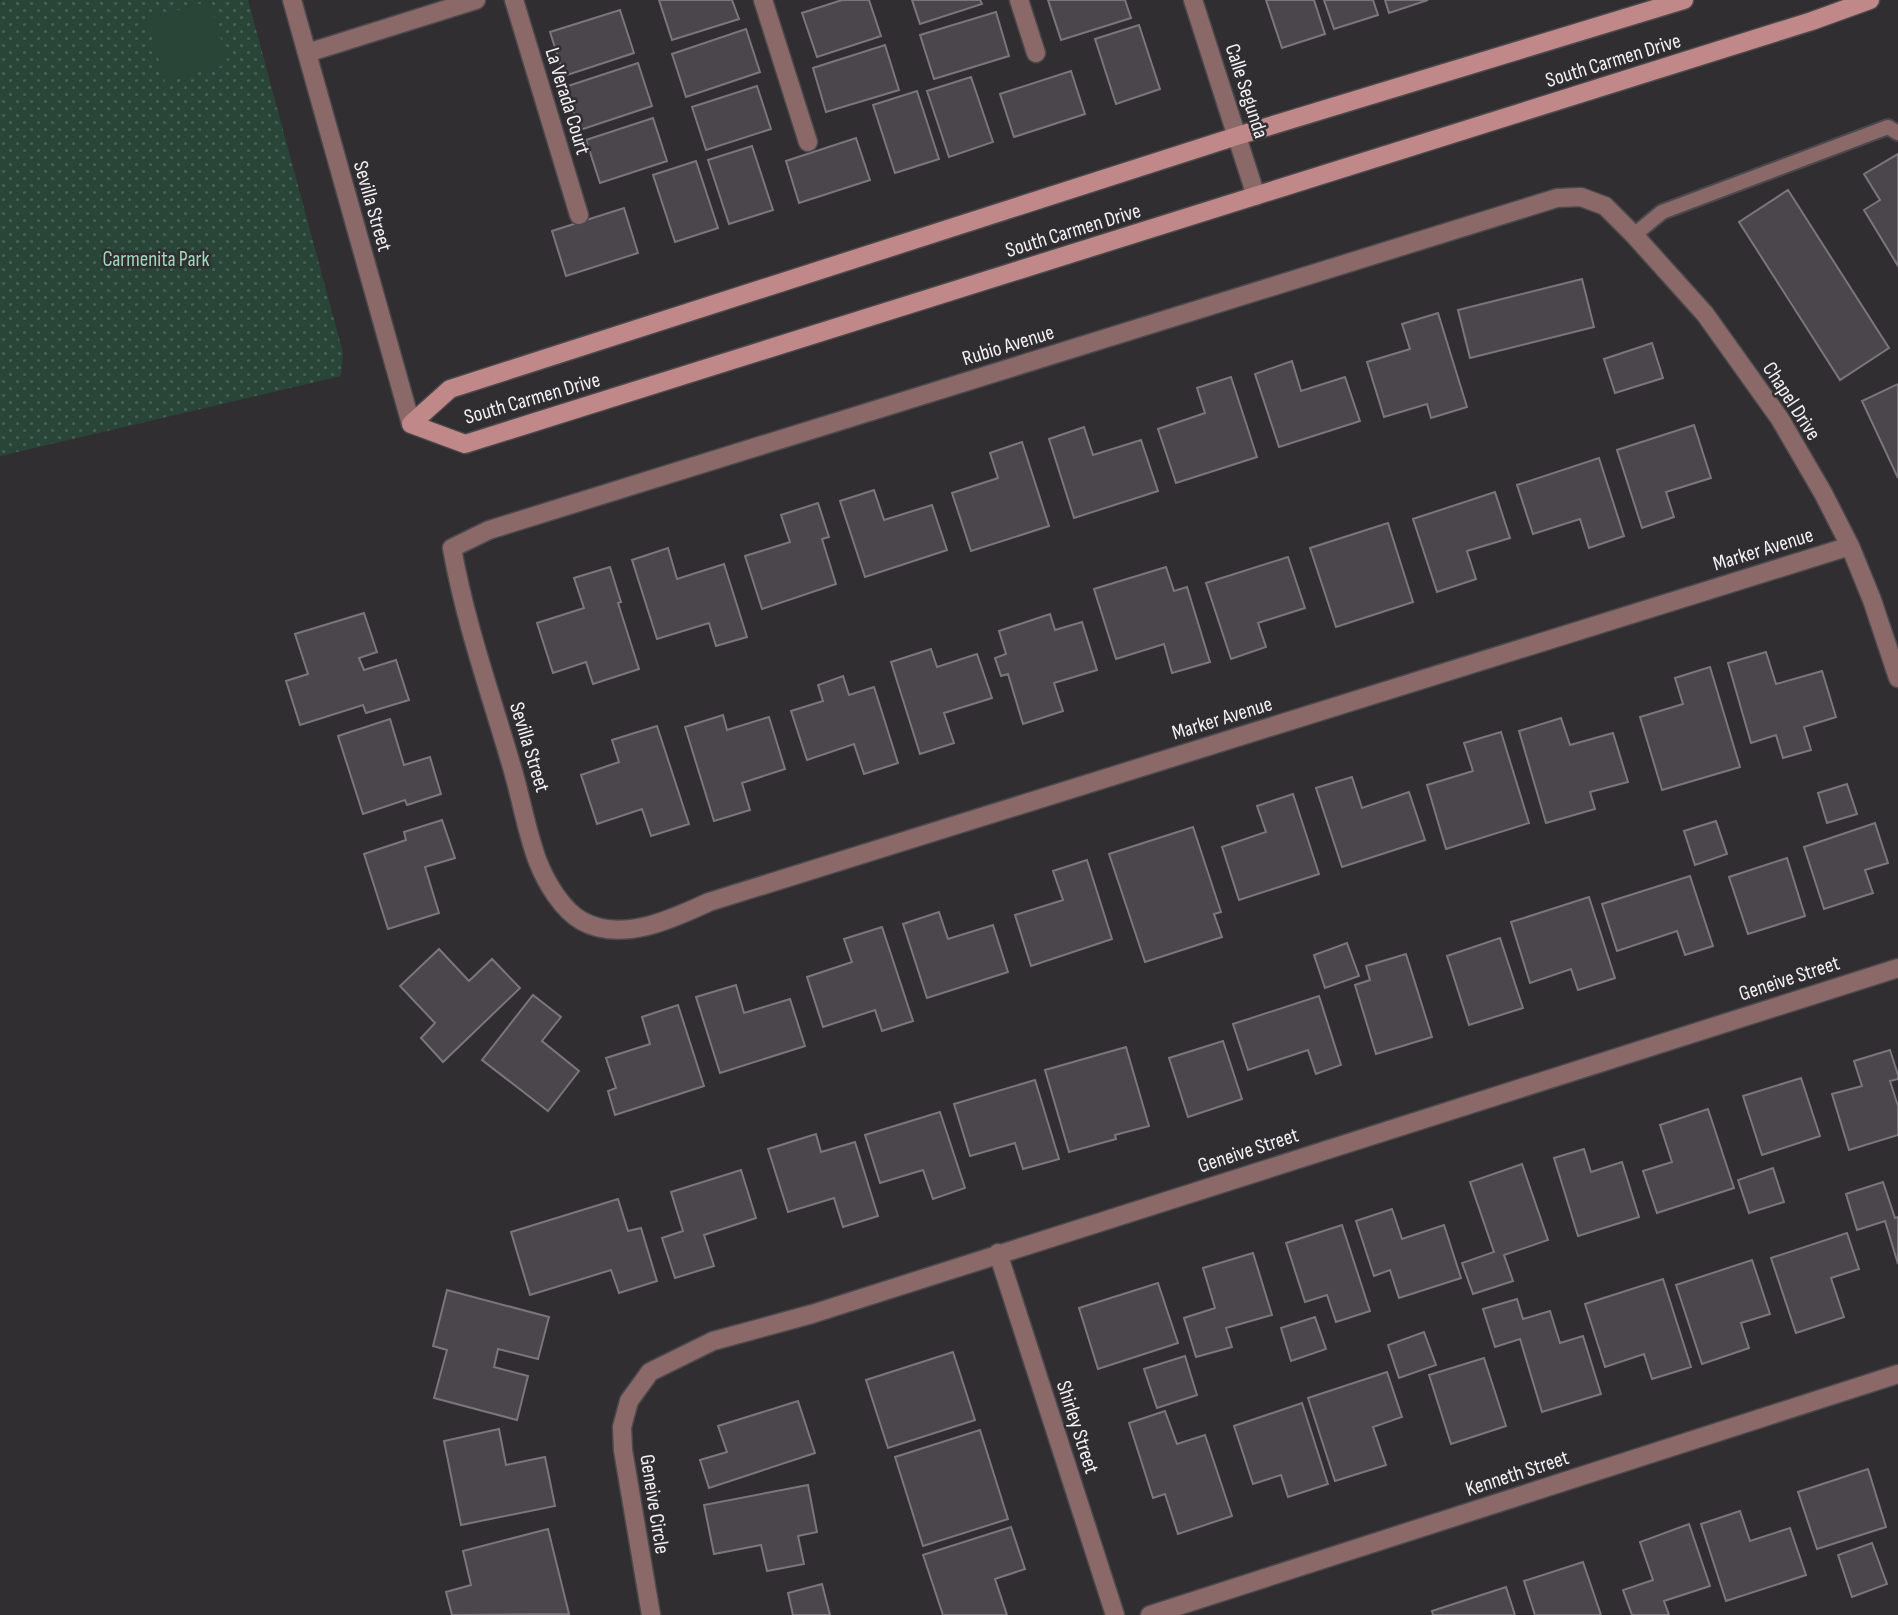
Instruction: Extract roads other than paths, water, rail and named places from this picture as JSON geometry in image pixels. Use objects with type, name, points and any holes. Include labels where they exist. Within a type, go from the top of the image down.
[{"type":"street","name":"Sevilla Street","points":[[292,0],[411,424]]},
{"type":"street","points":[[307,53],[475,0]]},
{"type":"street","name":"La Verada Court","points":[[514,0],[579,215]]},
{"type":"street","points":[[763,0],[808,142]]},
{"type":"street","points":[[1019,0],[1036,53]]},
{"type":"street","name":"Calle Segunda","points":[[1193,0],[1256,196]]},
{"type":"street","name":"South Carmen Drive","points":[[1684,0],[1237,136],[450,389],[411,424],[466,444],[1812,22],[1870,0]]},
{"type":"street","name":"Chapel Drive","points":[[1581,197],[1605,206],[1634,234],[1705,314],[1780,419],[1850,546],[1872,600],[1898,678]]},
{"type":"street","name":"Rubio Avenue","points":[[452,548],[489,530],[757,446],[1557,198],[1581,197]]},
{"type":"street","name":"Marker Avenue","points":[[608,930],[664,922],[709,902],[1850,546]]},
{"type":"street","name":"Sevilla Street","points":[[452,548],[460,596],[539,862],[562,904],[582,921],[608,930]]},
{"type":"street","name":"Geneive Street","points":[[629,1401],[650,1372],[713,1341],[812,1314],[1898,968]]},
{"type":"street","name":"Shirley Street","points":[[998,1253],[1115,1615]]},
{"type":"street","name":"Kenneth Street","points":[[1150,1615],[1898,1374]]},
{"type":"street","name":"Geneive Circle","points":[[629,1401],[622,1427],[623,1450],[651,1615]]},
{"type":"lane","points":[[1634,234],[1662,212],[1707,194],[1888,127],[1898,133]]},
{"type":"park label","name":"Carmenita Park","points":[[156,259]]}]
